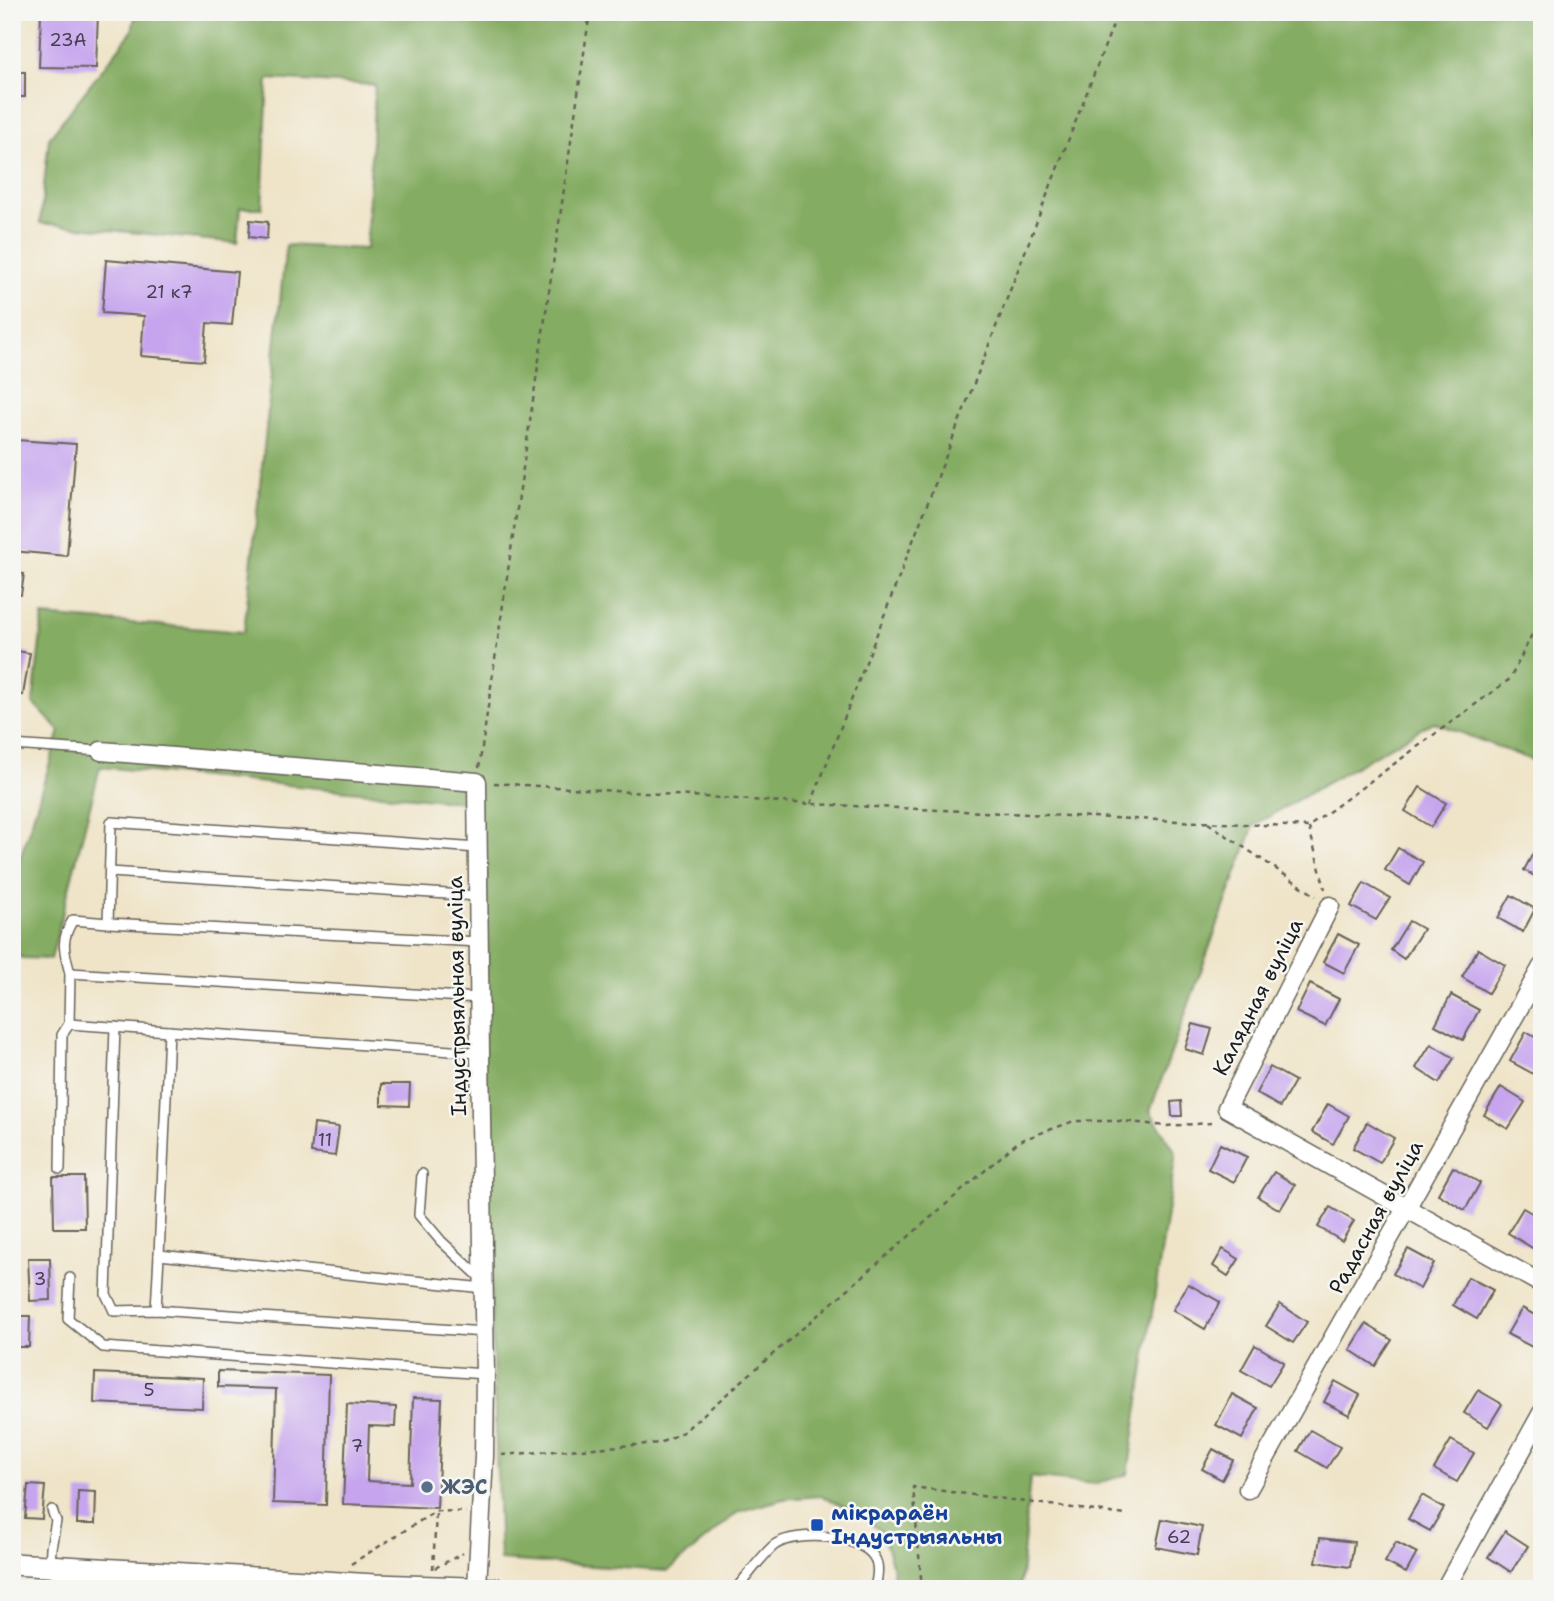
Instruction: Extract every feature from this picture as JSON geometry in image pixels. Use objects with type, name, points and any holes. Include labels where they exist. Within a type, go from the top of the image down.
[{"type":"street","points":[[101,751],[477,782]]},
{"type":"street","name":"Індустрыяльная вуліца","points":[[477,782],[485,1332],[484,1456],[479,1551],[487,1588]]},
{"type":"street","name":"Калядная вуліца","points":[[1227,1108],[1330,906]]},
{"type":"street","name":"Радасная вуліца","points":[[1248,1489],[1542,967]]},
{"type":"street","points":[[1227,1108],[1542,1284]]},
{"type":"street","points":[[1445,1589],[1542,1413]]},
{"type":"street","points":[[12,1564],[50,1566],[84,1578],[487,1588]]},
{"type":"lane","points":[[12,745],[101,751]]},
{"type":"lane","points":[[108,923],[111,822],[478,848]]},
{"type":"lane","points":[[110,872],[478,896]]},
{"type":"lane","points":[[60,1169],[62,1035],[69,1024],[70,973],[64,951],[65,932],[73,920],[479,942]]},
{"type":"lane","points":[[70,973],[479,998]]},
{"type":"lane","points":[[69,1024],[480,1053]]},
{"type":"lane","points":[[115,1027],[106,1294],[114,1311],[156,1310],[485,1332]]},
{"type":"lane","points":[[156,1310],[169,1031]]},
{"type":"lane","points":[[422,1174],[419,1215],[484,1284]]},
{"type":"lane","points":[[159,1255],[484,1284]]},
{"type":"lane","points":[[70,1278],[68,1319],[103,1347],[485,1374]]},
{"type":"lane","points":[[50,1566],[56,1521],[52,1510]]},
{"type":"lane","points":[[736,1589],[774,1544],[816,1536],[849,1540],[865,1546],[875,1558],[878,1567],[875,1589]]},
{"type":"path","points":[[590,12],[477,782],[811,804],[1308,827],[1510,679],[1542,614]]},
{"type":"path","points":[[811,804],[1118,12]]},
{"type":"path","points":[[1208,823],[1330,906]]},
{"type":"path","points":[[1308,827],[1330,906]]},
{"type":"path","points":[[484,1456],[660,1443],[683,1432],[1019,1142],[1073,1121],[1123,1121],[1165,1126],[1211,1124],[1227,1108]]},
{"type":"path","points":[[922,1589],[913,1487],[1126,1516]]},
{"type":"path","points":[[436,1511],[433,1569],[467,1551],[479,1551]]},
{"type":"path","points":[[365,1565],[351,1564],[436,1511],[481,1513]]},
{"type":"green space","points":[[136,12],[1542,12],[1542,764],[1433,722],[1254,825],[1150,1111],[1176,1153],[1128,1474],[1095,1484],[1030,1477],[1020,1589],[894,1589],[892,1564],[882,1533],[859,1513],[821,1496],[783,1499],[738,1512],[668,1571],[500,1560],[474,803],[100,767],[51,959],[22,958],[12,953],[12,884],[60,731],[33,703],[43,616],[244,632],[286,245],[366,249],[375,85],[268,79],[262,208],[240,208],[237,243],[40,223],[49,138],[132,31]]},
{"type":"building","points":[[41,12],[98,12],[96,68],[39,67]]},
{"type":"building","points":[[12,72],[25,72],[25,97],[12,97]]},
{"type":"building","points":[[250,220],[268,222],[267,239],[249,237]]},
{"type":"building","points":[[106,260],[237,272],[232,325],[207,323],[204,361],[141,356],[144,316],[102,313]]},
{"type":"building","points":[[16,440],[76,444],[67,556],[12,551],[12,492]]},
{"type":"building","points":[[12,572],[24,574],[21,595],[12,594]]},
{"type":"building","points":[[17,651],[30,653],[23,695],[12,693],[12,674]]},
{"type":"building","points":[[1420,787],[1446,803],[1431,827],[1405,811]]},
{"type":"building","points":[[1537,846],[1542,849],[1542,880],[1524,870]]},
{"type":"building","points":[[1398,848],[1423,862],[1410,885],[1385,870]]},
{"type":"building","points":[[1364,883],[1390,898],[1376,920],[1351,906]]},
{"type":"building","points":[[1511,895],[1535,909],[1523,932],[1498,918]]},
{"type":"building","points":[[1409,921],[1423,929],[1404,959],[1391,950]]},
{"type":"building","points":[[1338,934],[1359,945],[1344,973],[1323,962]]},
{"type":"building","points":[[1478,949],[1505,965],[1488,993],[1462,977]]},
{"type":"building","points":[[1310,984],[1339,999],[1325,1026],[1296,1012]]},
{"type":"building","points":[[1451,995],[1479,1010],[1463,1040],[1435,1025]]},
{"type":"building","points":[[1193,1024],[1212,1029],[1204,1055],[1185,1049]]},
{"type":"building","points":[[1526,1032],[1542,1041],[1542,1067],[1537,1076],[1510,1061]]},
{"type":"building","points":[[1431,1044],[1454,1058],[1439,1083],[1416,1068]]},
{"type":"building","points":[[1270,1067],[1295,1081],[1280,1107],[1256,1093]]},
{"type":"building","points":[[381,1084],[410,1084],[409,1106],[381,1105]]},
{"type":"building","points":[[1501,1087],[1525,1102],[1508,1129],[1484,1115]]},
{"type":"building","points":[[1181,1101],[1182,1116],[1172,1116],[1171,1102]]},
{"type":"building","points":[[1328,1104],[1349,1116],[1333,1144],[1312,1132]]},
{"type":"building","points":[[1367,1122],[1394,1138],[1380,1163],[1353,1148]]},
{"type":"building","points":[[314,1124],[339,1127],[335,1156],[311,1153]]},
{"type":"building","points":[[1220,1144],[1247,1157],[1234,1182],[1208,1169]]},
{"type":"building","points":[[1453,1167],[1480,1183],[1465,1210],[1438,1194]]},
{"type":"building","points":[[1274,1172],[1295,1185],[1280,1210],[1258,1197]]},
{"type":"building","points":[[53,1177],[84,1177],[85,1228],[54,1228]]},
{"type":"building","points":[[1330,1207],[1354,1221],[1342,1241],[1318,1227]]},
{"type":"building","points":[[1523,1208],[1542,1219],[1542,1236],[1534,1249],[1508,1233]]},
{"type":"building","points":[[1223,1249],[1239,1259],[1228,1276],[1213,1266]]},
{"type":"building","points":[[1408,1249],[1434,1263],[1420,1289],[1393,1274]]},
{"type":"building","points":[[28,1258],[50,1258],[51,1300],[30,1301]]},
{"type":"building","points":[[1468,1277],[1493,1290],[1477,1319],[1453,1305]]},
{"type":"building","points":[[1188,1284],[1220,1302],[1205,1329],[1173,1310]]},
{"type":"building","points":[[1280,1304],[1307,1322],[1293,1343],[1266,1326]]},
{"type":"building","points":[[1522,1308],[1542,1319],[1542,1335],[1534,1348],[1507,1334]]},
{"type":"building","points":[[12,1316],[30,1316],[29,1347],[16,1347],[15,1370],[12,1370]]},
{"type":"building","points":[[1366,1324],[1392,1340],[1375,1366],[1350,1350]]},
{"type":"building","points":[[1255,1345],[1284,1362],[1269,1386],[1241,1370]]},
{"type":"building","points":[[218,1371],[329,1375],[326,1505],[273,1503],[276,1389],[218,1387]]},
{"type":"building","points":[[95,1373],[203,1378],[202,1408],[94,1403]]},
{"type":"building","points":[[1335,1381],[1360,1395],[1349,1415],[1324,1402]]},
{"type":"building","points":[[1478,1390],[1502,1404],[1488,1427],[1464,1413]]},
{"type":"building","points":[[1232,1394],[1258,1408],[1242,1439],[1216,1425]]},
{"type":"building","points":[[413,1398],[442,1399],[437,1508],[343,1504],[347,1404],[396,1407],[395,1427],[369,1426],[367,1481],[410,1483]]},
{"type":"building","points":[[1310,1430],[1340,1447],[1327,1468],[1298,1451]]},
{"type":"building","points":[[1451,1440],[1474,1453],[1457,1482],[1434,1469]]},
{"type":"building","points":[[1213,1449],[1233,1460],[1222,1480],[1202,1469]]},
{"type":"building","points":[[28,1485],[45,1486],[42,1519],[25,1518]]},
{"type":"building","points":[[78,1491],[96,1492],[95,1524],[77,1524]]},
{"type":"building","points":[[1422,1495],[1444,1508],[1430,1531],[1408,1519]]},
{"type":"building","points":[[1162,1519],[1202,1527],[1197,1555],[1156,1547]]},
{"type":"building","points":[[1505,1531],[1528,1546],[1511,1572],[1488,1557]]},
{"type":"building","points":[[1320,1538],[1354,1542],[1350,1567],[1316,1562]]},
{"type":"building","points":[[1396,1542],[1417,1553],[1406,1573],[1385,1562]]},
{"type":"place","name":"ЖЭС","points":[[427,1487]]},
{"type":"place","name":"мікрараён Індустрыяльны","points":[[817,1525]]}]
